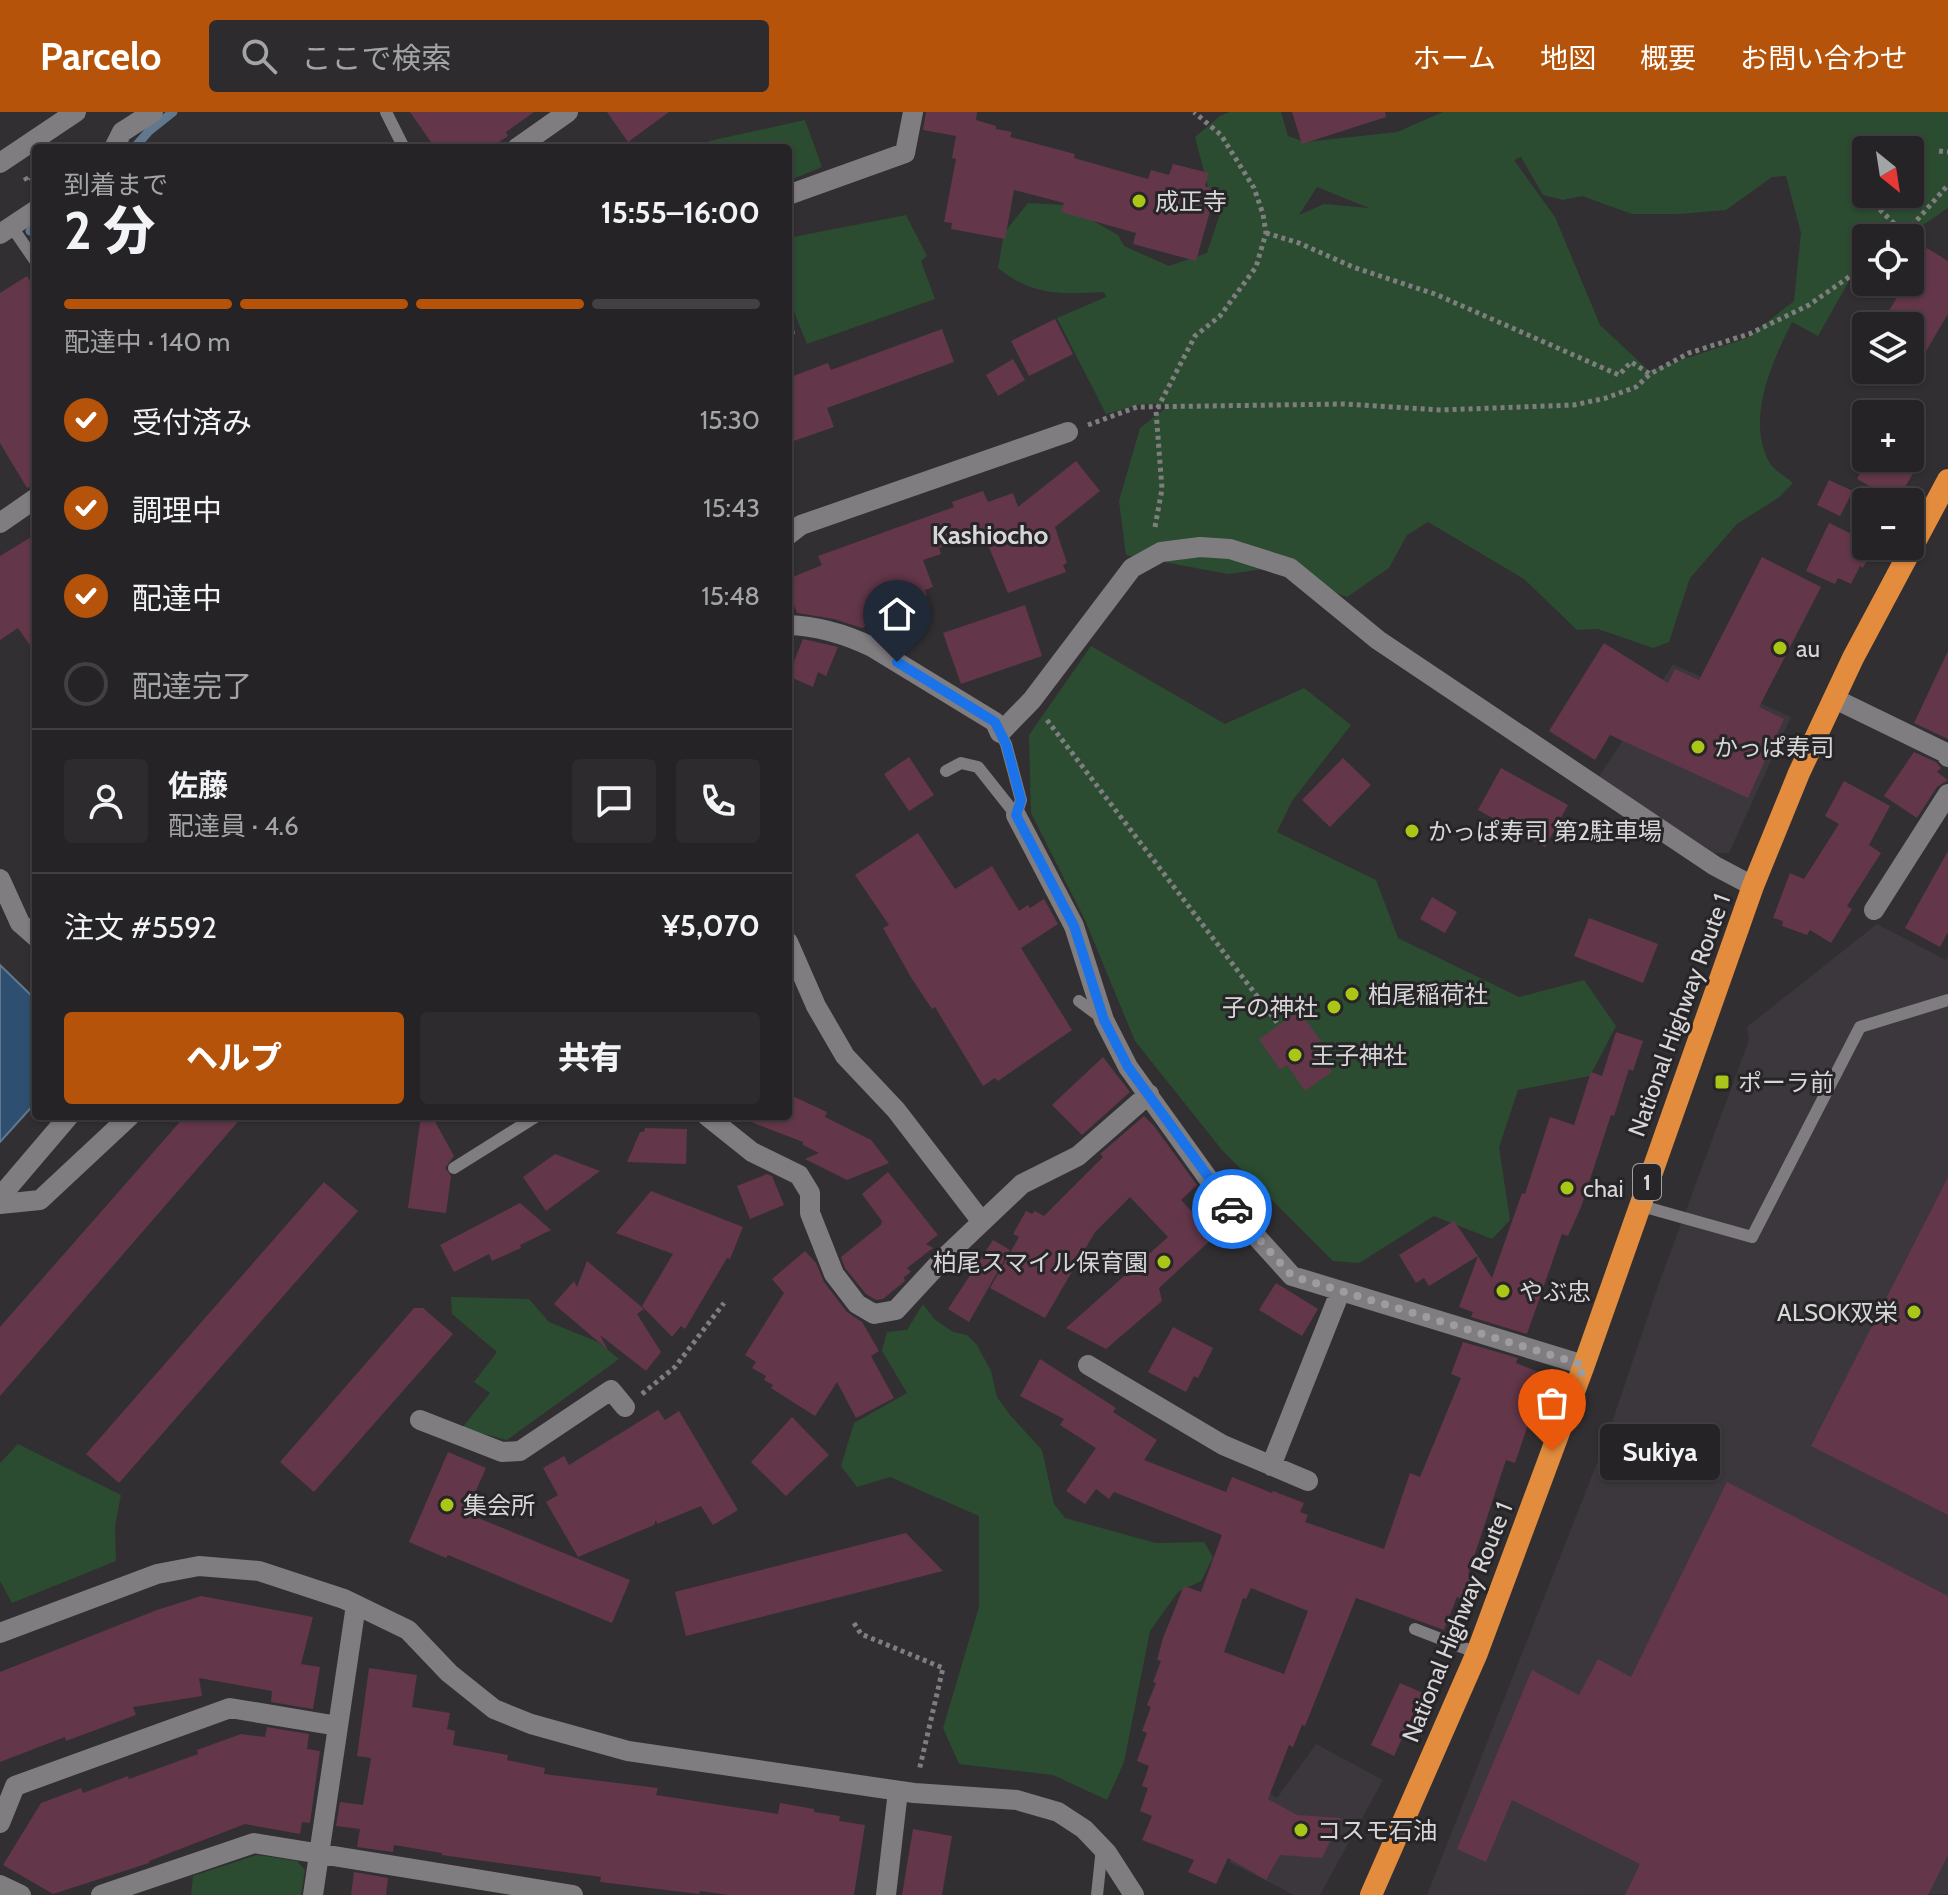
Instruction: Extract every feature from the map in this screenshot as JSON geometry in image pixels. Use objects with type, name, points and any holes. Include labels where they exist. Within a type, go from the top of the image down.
[{"type":"highway","name":"National Highway Route 1","points":[[1371,1895],[1477,1653],[1584,1365],[1753,886],[1799,773],[1853,658],[1948,480]]},
{"type":"street","points":[[0,163],[76,112]]},
{"type":"street","points":[[116,144],[122,132],[153,112]]},
{"type":"street","points":[[530,112],[541,130]]},
{"type":"street","points":[[522,144],[568,112]]},
{"type":"street","points":[[792,194],[905,153],[913,112]]},
{"type":"street","points":[[6,230],[32,213]]},
{"type":"street","points":[[792,532],[801,525],[1068,432]]},
{"type":"street","points":[[0,523],[32,501]]},
{"type":"street","points":[[792,625],[812,626],[872,647],[995,722],[1000,733],[1032,700],[1132,568],[1161,552],[1200,547],[1230,549],[1290,568],[1378,640],[1715,866],[1753,886]]},
{"type":"street","points":[[1835,699],[1944,752],[1948,757]]},
{"type":"street","points":[[1874,910],[1948,794]]},
{"type":"street","points":[[1016,815],[1074,926],[1104,1020],[1128,1067],[1225,1202],[1292,1276],[1584,1365]]},
{"type":"street","points":[[0,879],[20,923],[32,934]]},
{"type":"street","points":[[792,951],[816,1006],[845,1056],[896,1110],[982,1222]]},
{"type":"street","points":[[712,1120],[752,1152],[799,1175],[810,1193],[810,1213],[834,1274],[857,1304],[874,1314],[896,1310],[944,1258],[1022,1184],[1078,1156],[1149,1094]]},
{"type":"street","points":[[0,1197],[66,1120]]},
{"type":"street","points":[[0,1204],[40,1200],[126,1120]]},
{"type":"street","points":[[1271,1466],[1340,1292]]},
{"type":"street","points":[[1088,1365],[1223,1445],[1308,1481]]},
{"type":"street","points":[[420,1420],[502,1452],[520,1451],[611,1390],[625,1407]]},
{"type":"street","points":[[2,1629],[157,1574],[199,1566],[259,1571],[356,1605],[408,1630],[449,1673],[494,1709],[531,1724],[628,1751],[898,1791],[1017,1800],[1058,1812],[1084,1829],[1102,1848],[1134,1895]]},
{"type":"street","points":[[313,1895],[356,1605]]},
{"type":"street","points":[[0,1823],[15,1786],[230,1708],[338,1726]]},
{"type":"street","points":[[886,1895],[898,1791]]},
{"type":"street","points":[[101,1895],[254,1843],[573,1895]]},
{"type":"street","points":[[0,1885],[21,1895]]},
{"type":"lane","points":[[386,112],[402,144]]},
{"type":"lane","points":[[6,230],[32,258]]},
{"type":"lane","points":[[1000,733],[1006,744],[1021,800],[1016,815]]},
{"type":"lane","points":[[946,771],[961,763],[978,767],[1016,815]]},
{"type":"lane","points":[[1638,1205],[1752,1237],[1860,1027],[1948,1000]]},
{"type":"lane","points":[[1079,1001],[1104,1020]]},
{"type":"lane","points":[[454,1168],[531,1120]]},
{"type":"lane","points":[[1415,1629],[1477,1653]]},
{"type":"lane","points":[[1097,1895],[1102,1848]]},
{"type":"path","points":[[1132,568],[1156,525],[1162,489],[1156,411],[1195,336],[1220,316],[1256,267],[1266,233],[1254,188],[1221,135],[1194,112]]},
{"type":"path","points":[[1939,151],[1948,152]]},
{"type":"path","points":[[28,182],[32,180]]},
{"type":"path","points":[[1914,224],[1948,185]]},
{"type":"path","points":[[1878,208],[1892,224]]},
{"type":"path","points":[[1266,233],[1299,243],[1353,267],[1435,294],[1619,375],[1631,362],[1650,374]]},
{"type":"path","points":[[1068,432],[1137,407],[1344,404],[1441,410],[1574,405],[1636,387],[1650,374],[1689,353],[1749,334],[1809,305],[1852,275]]},
{"type":"path","points":[[792,332],[797,331]]},
{"type":"path","points":[[1032,700],[1279,1025]]},
{"type":"path","points":[[625,1407],[675,1367],[724,1303]]},
{"type":"path","points":[[854,1623],[861,1634],[943,1668],[918,1775]]},
{"type":"shaded area","name":"かっぱ寿司","points":[[1673,664],[1791,717],[1729,853],[1714,853],[1598,778]]},
{"type":"shaded area","points":[[1877,924],[1946,960],[1948,956],[1948,1894],[1427,1895],[1606,1440],[1658,1286],[1749,1040],[1747,1027]]},
{"type":"shaded area","name":"コスモ石油","points":[[1316,1744],[1383,1780],[1320,1895],[1294,1895],[1229,1862],[1268,1793],[1277,1798]]},
{"type":"green space","points":[[1230,112],[1281,112],[1288,136],[1305,142],[1397,132],[1443,112],[1948,112],[1948,208],[1924,224],[1852,224],[1852,278],[1818,336],[1792,322],[1764,390],[1760,427],[1763,445],[1769,462],[1793,483],[1778,498],[1737,524],[1690,578],[1669,642],[1653,648],[1598,629],[1577,630],[1524,579],[1428,522],[1407,535],[1389,568],[1347,597],[1272,568],[1228,574],[1126,555],[1119,501],[1140,428],[1171,404],[1142,404],[1106,414],[1057,318],[1106,297],[1104,292],[1048,292],[1024,284],[998,268],[1004,233],[1028,203],[1065,205],[1118,235],[1124,246],[1169,266],[1207,253],[1220,214],[1208,187],[1195,137],[1220,116]],"holes":[[[1521,157],[1543,195],[1563,200],[1582,196],[1632,214],[1726,210],[1772,177],[1786,176],[1801,233],[1794,301],[1747,338],[1642,373],[1647,369],[1600,325],[1555,217],[1514,160]],[[1317,187],[1369,208],[1324,204],[1299,215]]]},
{"type":"green space","points":[[805,120],[822,167],[792,179],[792,144],[710,144],[709,141]]},
{"type":"green space","points":[[906,215],[927,256],[921,261],[935,299],[807,344],[792,307],[792,237]]},
{"type":"green space","points":[[1091,646],[1225,724],[1304,688],[1351,725],[1292,801],[1277,832],[1376,880],[1398,938],[1519,997],[1584,980],[1616,1026],[1590,1076],[1518,1090],[1499,1147],[1510,1220],[1492,1239],[1434,1216],[1359,1263],[1333,1261],[1222,1150],[1135,1041],[1085,920],[1031,813],[1029,735]]},
{"type":"green space","points":[[451,1297],[529,1299],[549,1322],[598,1342],[619,1359],[507,1440],[462,1428],[490,1393],[474,1382],[497,1352],[452,1314]]},
{"type":"green space","points":[[923,1304],[934,1319],[953,1332],[967,1335],[977,1345],[991,1371],[997,1397],[1042,1450],[1054,1504],[1065,1518],[1156,1543],[1204,1542],[1213,1557],[1201,1581],[1178,1592],[1150,1631],[1124,1762],[1107,1800],[1053,1775],[959,1764],[943,1728],[979,1607],[979,1516],[890,1477],[857,1487],[841,1466],[854,1423],[907,1393],[882,1351],[887,1332],[907,1330]]},
{"type":"green space","points":[[18,1444],[121,1495],[115,1526],[116,1561],[12,1603],[0,1581],[0,1463]]},
{"type":"green space","points":[[257,1855],[297,1861],[305,1870],[301,1895],[191,1895],[193,1876]]},
{"type":"water","points":[[0,965],[32,996],[32,1106],[0,1142]]},
{"type":"building","points":[[410,112],[534,112],[506,132],[508,136],[496,144],[432,144]]},
{"type":"building","points":[[607,112],[669,112],[628,142]]},
{"type":"building","points":[[926,112],[977,112],[976,120],[1012,132],[1010,137],[1075,154],[1074,158],[1148,179],[1151,170],[1169,175],[1173,164],[1209,173],[1205,186],[1216,190],[1196,261],[1133,244],[1136,233],[1061,212],[1064,203],[1014,190],[1005,239],[951,229],[952,223],[944,222],[956,159],[952,158],[956,136],[923,130]]},
{"type":"building","points":[[1292,112],[1385,112],[1386,117],[1302,144]]},
{"type":"building","points":[[1927,248],[1948,261],[1948,314],[1924,354],[1924,312],[1888,312],[1898,296],[1924,296],[1924,253]]},
{"type":"building","points":[[27,276],[32,284],[32,486],[27,488],[0,443],[0,293]]},
{"type":"building","points":[[1055,319],[1073,354],[1029,376],[1011,341]]},
{"type":"building","points":[[942,329],[954,362],[827,408],[834,427],[792,442],[792,376],[828,363],[831,370]]},
{"type":"building","points":[[1013,359],[1025,380],[998,396],[986,375]]},
{"type":"building","points":[[1076,461],[1100,491],[1055,527],[1067,563],[1063,565],[1066,572],[1008,593],[983,533],[939,548],[941,554],[923,560],[933,587],[925,590],[927,596],[877,616],[879,621],[862,628],[834,619],[797,613],[792,600],[792,577],[822,565],[818,556],[954,507],[952,502],[983,491],[988,502],[1013,493],[1018,507]]},
{"type":"building","points":[[1861,472],[1914,472],[1905,488],[1873,488],[1857,479]]},
{"type":"building","points":[[1829,480],[1852,491],[1840,516],[1817,505]]},
{"type":"building","points":[[1829,523],[1852,534],[1852,560],[1867,560],[1863,568],[1860,566],[1851,584],[1838,578],[1835,584],[1806,571]]},
{"type":"building","points":[[32,536],[32,648],[18,628],[0,640],[0,556]]},
{"type":"building","points":[[1762,557],[1821,587],[1759,707],[1784,719],[1748,798],[1610,735],[1595,760],[1549,731],[1604,643],[1668,683],[1675,669],[1699,680]]},
{"type":"building","points":[[1025,605],[1042,656],[961,684],[943,633]]},
{"type":"building","points":[[803,639],[838,647],[826,676],[818,672],[813,687],[792,678],[792,666]]},
{"type":"building","points":[[1948,651],[1948,739],[1914,723]]},
{"type":"building","points":[[1914,752],[1936,762],[1941,768],[1937,772],[1948,780],[1937,787],[1917,818],[1884,796]]},
{"type":"building","points":[[909,757],[934,795],[909,811],[884,774]]},
{"type":"building","points":[[1343,758],[1371,785],[1330,827],[1302,800]]},
{"type":"building","points":[[1501,768],[1568,805],[1545,847],[1478,810]]},
{"type":"building","points":[[1844,781],[1890,806],[1869,845],[1881,853],[1847,906],[1852,909],[1831,943],[1810,930],[1807,935],[1782,926],[1783,921],[1773,918],[1790,873],[1804,879],[1839,824],[1825,816]]},
{"type":"building","points":[[918,833],[955,889],[992,866],[1019,911],[1044,899],[1058,924],[1021,948],[1072,1030],[998,1081],[995,1078],[983,1086],[935,1007],[932,1009],[912,979],[883,928],[889,925],[855,875]]},
{"type":"building","points":[[1948,851],[1948,932],[1940,947],[1905,928]]},
{"type":"building","points":[[1432,897],[1457,912],[1445,933],[1420,919]]},
{"type":"building","points":[[1589,918],[1658,944],[1643,983],[1574,956]]},
{"type":"building","name":"王子神社","points":[[1299,1011],[1321,1041],[1314,1046],[1332,1072],[1305,1091],[1287,1065],[1280,1070],[1259,1039]]},
{"type":"building","points":[[1616,1032],[1643,1041],[1633,1071],[1629,1069],[1614,1116],[1611,1115],[1581,1207],[1568,1236],[1562,1234],[1527,1334],[1471,1317],[1473,1312],[1459,1307],[1478,1256],[1492,1278],[1522,1193],[1525,1194],[1550,1117],[1574,1125],[1591,1072],[1602,1076]]},
{"type":"building","points":[[1103,1057],[1130,1092],[1082,1135],[1052,1105]]},
{"type":"building","points":[[792,1096],[827,1112],[825,1117],[871,1140],[889,1163],[847,1180],[805,1159],[819,1153],[803,1145],[803,1142],[746,1120],[792,1120]]},
{"type":"building","points":[[1144,1116],[1197,1185],[1181,1200],[1215,1236],[1159,1288],[1162,1301],[1106,1349],[1066,1328],[1168,1237],[1130,1197],[1095,1232],[1045,1318],[990,1288],[1019,1237],[1013,1234],[1026,1211],[1032,1214],[1035,1211],[1044,1216],[1103,1157],[1100,1154]]},
{"type":"building","points":[[181,1120],[240,1120],[0,1396],[0,1327]]},
{"type":"building","points":[[420,1120],[434,1120],[454,1156],[445,1168],[451,1176],[446,1213],[408,1208]]},
{"type":"building","points":[[645,1128],[687,1129],[686,1164],[627,1162],[640,1132],[644,1132]]},
{"type":"building","points":[[555,1154],[600,1171],[546,1211],[523,1177]]},
{"type":"building","points":[[888,1172],[938,1235],[926,1244],[933,1248],[907,1268],[911,1272],[904,1277],[905,1281],[883,1299],[876,1300],[866,1294],[845,1268],[841,1257],[881,1225],[882,1221],[862,1194]]},
{"type":"building","points":[[767,1174],[772,1176],[784,1205],[750,1219],[737,1186]]},
{"type":"building","name":"ALSOK双栄","points":[[1948,1177],[1948,1515],[1811,1446]]},
{"type":"building","points":[[324,1182],[358,1211],[119,1483],[86,1454]]},
{"type":"building","points":[[651,1191],[743,1227],[730,1259],[727,1258],[685,1329],[681,1326],[672,1337],[642,1306],[673,1254],[616,1233]]},
{"type":"building","points":[[520,1203],[551,1230],[492,1261],[489,1254],[454,1272],[440,1245]]},
{"type":"building","points":[[1454,1221],[1478,1256],[1429,1286],[1424,1278],[1416,1283],[1399,1255]]},
{"type":"building","points":[[993,1240],[1010,1250],[969,1322],[948,1309]]},
{"type":"building","points":[[805,1251],[847,1312],[862,1322],[879,1351],[871,1356],[894,1398],[856,1418],[837,1382],[815,1416],[771,1388],[773,1385],[764,1380],[766,1376],[752,1368],[756,1362],[745,1355],[784,1293],[772,1279]]},
{"type":"building","points":[[587,1261],[644,1309],[637,1314],[661,1352],[646,1371],[600,1335],[608,1350],[554,1304],[574,1281],[577,1287]]},
{"type":"building","points":[[1276,1283],[1318,1309],[1302,1336],[1259,1310]]},
{"type":"building","points":[[414,1308],[423,1308],[453,1334],[314,1492],[280,1462]]},
{"type":"building","points":[[1173,1327],[1213,1348],[1198,1378],[1194,1376],[1186,1392],[1148,1372]]},
{"type":"building","points":[[1463,1342],[1518,1358],[1516,1363],[1549,1376],[1538,1405],[1535,1404],[1515,1463],[1506,1460],[1468,1575],[1472,1576],[1463,1600],[1457,1597],[1444,1630],[1356,1598],[1305,1726],[1302,1725],[1293,1747],[1289,1745],[1268,1799],[1297,1815],[1341,1818],[1322,1858],[1280,1855],[1266,1880],[1228,1858],[1216,1884],[1188,1872],[1194,1860],[1142,1840],[1152,1816],[1140,1811],[1148,1788],[1142,1786],[1149,1766],[1137,1761],[1147,1733],[1142,1731],[1151,1707],[1147,1705],[1156,1683],[1153,1682],[1161,1661],[1157,1660],[1163,1638],[1184,1586],[1201,1592],[1222,1535],[1114,1492],[1109,1499],[1096,1489],[1085,1504],[1066,1491],[1096,1448],[1060,1425],[1064,1419],[1020,1396],[1040,1359],[1116,1408],[1113,1412],[1157,1440],[1144,1460],[1226,1492],[1232,1477],[1273,1491],[1304,1503],[1300,1512],[1308,1515],[1305,1522],[1384,1549],[1410,1473],[1420,1477],[1461,1378],[1451,1374]],"holes":[[[1251,1588],[1308,1611],[1284,1674],[1224,1652],[1243,1598],[1246,1599]]]},
{"type":"building","points":[[658,1410],[665,1420],[679,1411],[738,1510],[713,1525],[701,1506],[657,1524],[656,1520],[654,1525],[578,1557],[546,1502],[558,1495],[543,1468],[564,1456],[569,1465]]},
{"type":"building","points":[[792,1417],[829,1455],[786,1496],[751,1462]]},
{"type":"building","points":[[448,1452],[486,1468],[466,1513],[630,1580],[612,1623],[409,1542]]},
{"type":"building","points":[[1727,1482],[1948,1596],[1948,1855],[1928,1895],[1625,1895],[1640,1864],[1512,1800],[1486,1862],[1457,1849],[1532,1670],[1579,1695],[1598,1659],[1631,1677]]},
{"type":"building","points":[[906,1533],[943,1571],[686,1636],[675,1592]]},
{"type":"building","points":[[201,1596],[313,1617],[301,1664],[320,1667],[313,1709],[271,1702],[272,1691],[199,1678],[202,1696],[133,1707],[136,1715],[0,1762],[0,1672],[157,1610]]},
{"type":"building","points":[[369,1668],[417,1675],[412,1707],[450,1713],[447,1729],[455,1731],[453,1745],[508,1755],[507,1760],[545,1768],[544,1774],[658,1788],[656,1795],[778,1814],[780,1803],[814,1809],[814,1812],[840,1816],[839,1821],[865,1825],[854,1895],[729,1895],[700,1891],[699,1894],[600,1882],[601,1877],[442,1855],[394,1845],[393,1852],[357,1847],[360,1829],[336,1826],[340,1802],[363,1805],[371,1758],[357,1756]]},
{"type":"building","points":[[1400,1683],[1423,1693],[1394,1756],[1371,1745]]},
{"type":"building","points":[[267,1727],[309,1734],[307,1749],[320,1751],[310,1823],[302,1822],[300,1834],[245,1824],[149,1863],[53,1894],[3,1865],[41,1803],[81,1788],[83,1793],[128,1776],[129,1779],[198,1754],[197,1750],[241,1734],[265,1737]]},
{"type":"building","points":[[913,1829],[952,1836],[942,1895],[902,1895]]},
{"type":"building","points":[[354,1872],[388,1878],[386,1895],[351,1895]]},
{"type":"waterway","points":[[138,144],[173,112]]},
{"type":"way so far","points":[[1232,1209],[1292,1276],[1584,1365],[1552,1451]]},
{"type":"place","name":"成正寺","points":[[1139,201]]},
{"type":"place","name":"au","points":[[1780,648]]},
{"type":"place","name":"かっぱ寿司","points":[[1698,747]]},
{"type":"place","name":"かっぱ寿司 第2駐車場","points":[[1412,831]]},
{"type":"place","name":"柏尾稲荷社","points":[[1352,994]]},
{"type":"place","name":"子の神社","points":[[1334,1007]]},
{"type":"place","name":"王子神社","points":[[1295,1055]]},
{"type":"place","name":"ポーラ前","points":[[1722,1082]]},
{"type":"place","name":"chai","points":[[1567,1188]]},
{"type":"place","name":"柏尾スマイル保育園","points":[[1164,1262]]},
{"type":"place","name":"やぶ忠","points":[[1503,1291]]},
{"type":"place","name":"ALSOK双栄","points":[[1914,1312]]},
{"type":"place","name":"Sukiya","points":[[1552,1451]]},
{"type":"place","name":"集会所","points":[[447,1505]]},
{"type":"place","name":"コスモ石油","points":[[1301,1830]]},
{"type":"district","name":"Kashiocho","points":[[990,535]]},
{"type":"route","points":[[897,662],[995,722],[1006,744],[1021,800],[1016,815],[1074,926],[1104,1020],[1128,1067],[1232,1209]]}]
